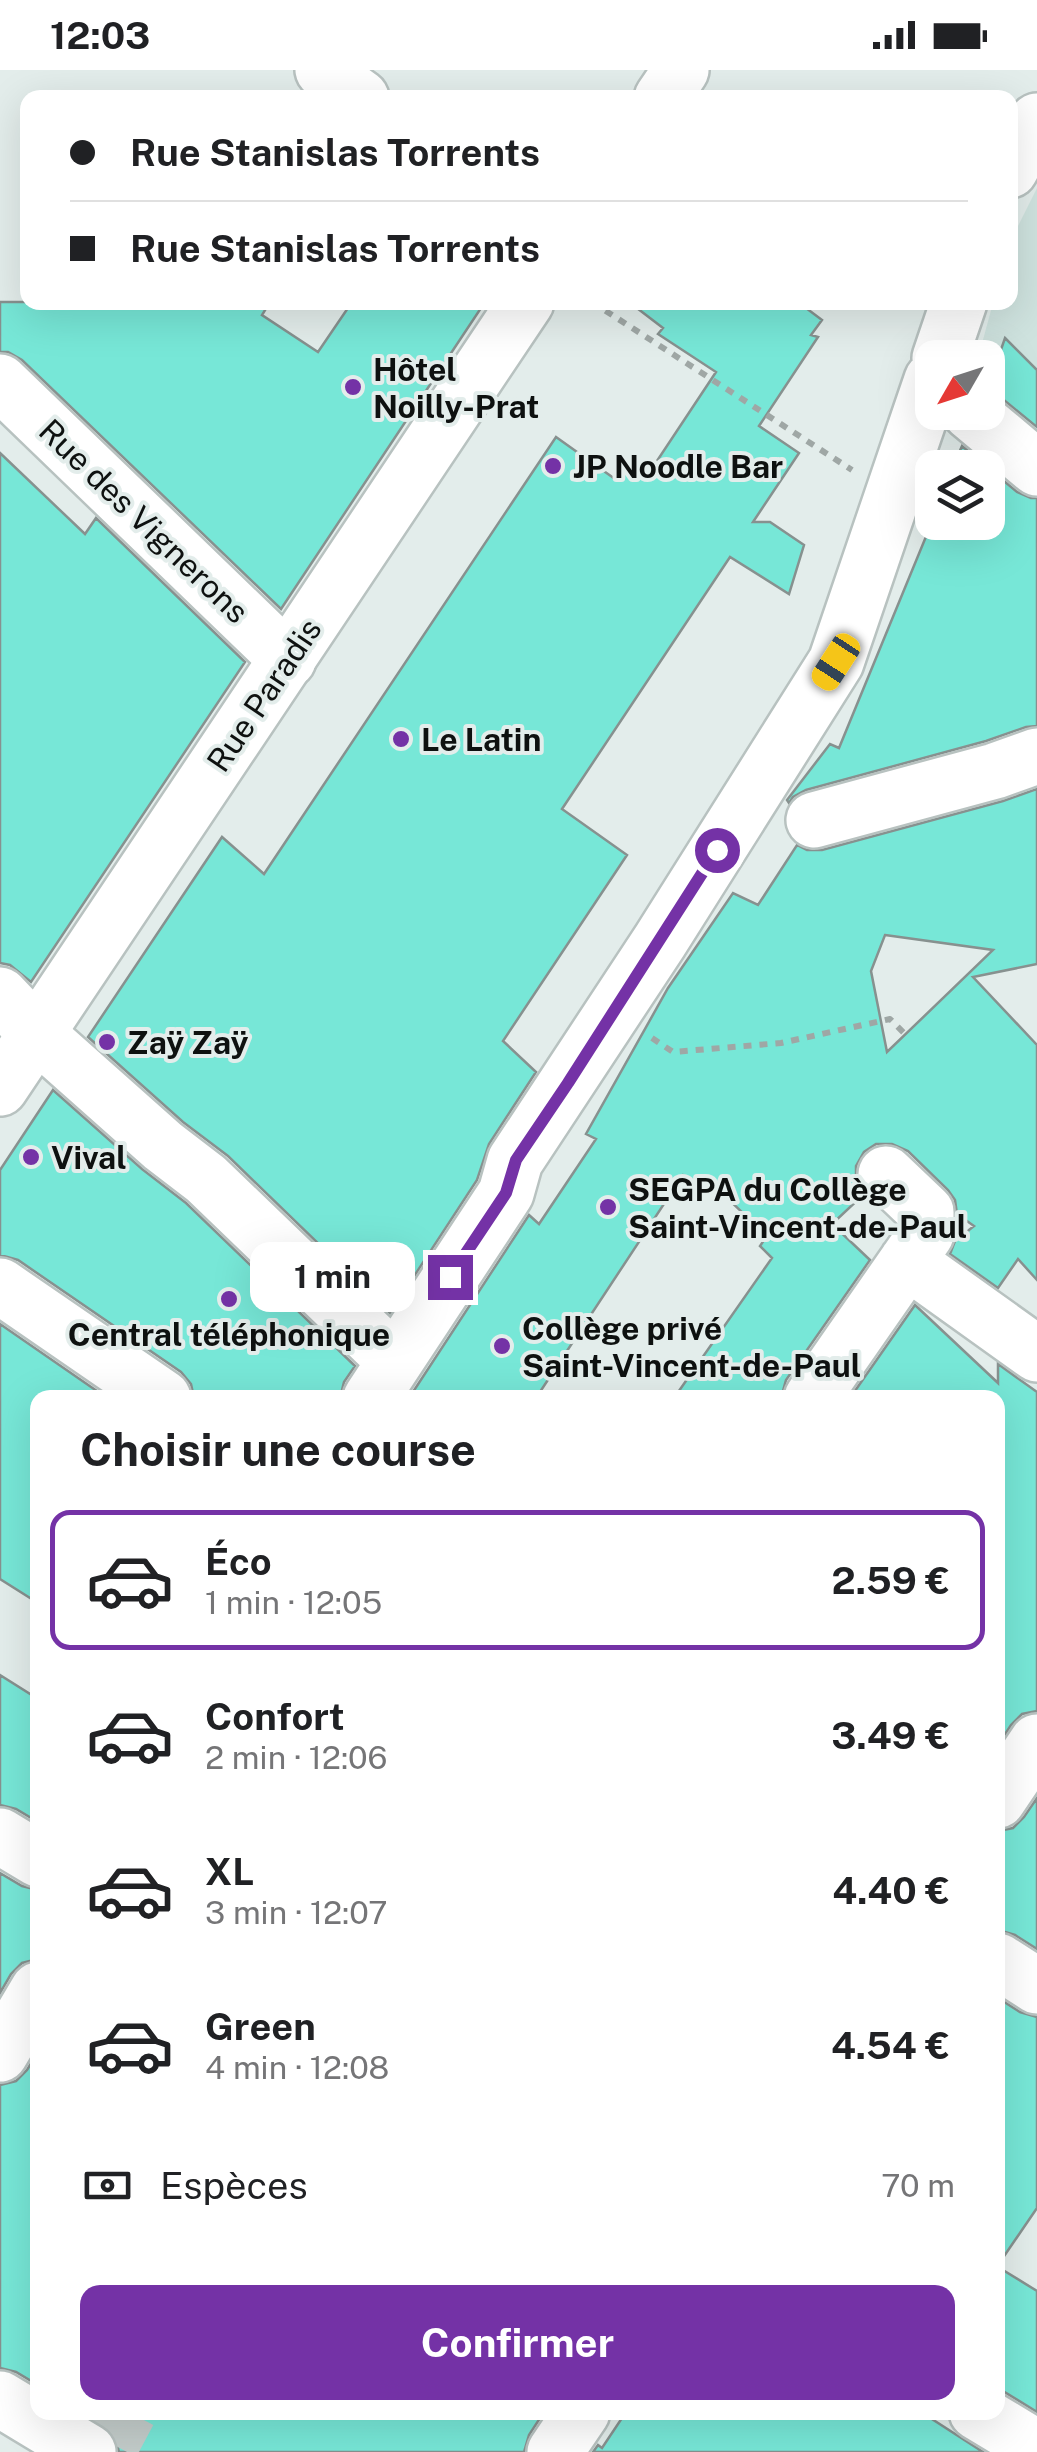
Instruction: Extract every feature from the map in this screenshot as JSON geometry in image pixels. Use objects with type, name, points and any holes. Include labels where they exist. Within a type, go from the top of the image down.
[{"type":"street","points":[[323,70],[350,90]]},
{"type":"street","points":[[1018,155],[1037,121]]},
{"type":"street","name":"Rue Paradis","points":[[0,1088],[18,1014],[288,660],[521,310]]},
{"type":"street","points":[[946,340],[955,310]]},
{"type":"street","name":"Rue des Vignerons","points":[[0,382],[288,660]]},
{"type":"street","points":[[18,1014],[162,1146],[206,1179],[383,1379],[506,1193],[516,1160],[836,662],[915,430]]},
{"type":"street","points":[[992,430],[1037,468]]},
{"type":"street","points":[[814,820],[995,772],[1037,756]]},
{"type":"street","points":[[818,1390],[926,1234],[926,1212],[886,1174]]},
{"type":"street","points":[[907,1261],[1037,1354]]},
{"type":"street","points":[[0,1286],[151,1390]]},
{"type":"street","points":[[1005,1790],[1037,1742]]},
{"type":"street","points":[[0,1836],[30,1854]]},
{"type":"street","points":[[1005,1965],[1037,1986]]},
{"type":"street","points":[[0,2054],[30,2003]]},
{"type":"street","points":[[0,2399],[30,2414]]},
{"type":"street","points":[[43,2420],[102,2449]]},
{"type":"street","points":[[555,2452],[577,2420]]},
{"type":"street","points":[[991,2420],[1037,2448]]},
{"type":"path","points":[[605,310],[836,458]]},
{"type":"path","points":[[640,1030],[672,1052],[780,1042],[890,1018],[905,1034]]},
{"type":"shaded area","points":[[1037,188],[1037,442],[1005,415],[1005,340],[983,340],[991,310],[1018,310],[1018,226]]},
{"type":"building","points":[[0,302],[20,302],[20,310],[265,310],[262,315],[318,352],[347,310],[480,310],[281,609],[22,360],[0,352]]},
{"type":"building","points":[[639,310],[809,310],[822,320],[811,335],[818,337],[759,426],[799,453],[753,522],[770,522],[804,545],[789,594],[730,557],[562,809],[627,855],[503,1041],[536,1072],[489,1144],[477,1180],[390,1313],[228,1156],[183,1122],[88,1037],[222,837],[264,874],[556,437],[615,479],[631,455],[651,470],[716,372],[658,334],[663,328]]},
{"type":"building","points":[[1004,340],[1037,370],[1037,427],[1005,401]]},
{"type":"building","points":[[0,453],[85,534],[96,518],[245,662],[31,982],[10,965],[0,963]]},
{"type":"building","points":[[1005,482],[1017,492],[1037,498],[1037,726],[806,790],[789,803],[787,800],[830,744],[839,748],[925,540],[1005,540]]},
{"type":"building","points":[[1037,789],[1037,964],[973,977],[1037,1045],[1037,1280],[1018,1259],[998,1288],[950,1254],[955,1241],[974,1226],[957,1214],[955,1200],[948,1190],[908,1151],[892,1144],[876,1144],[864,1152],[856,1166],[856,1182],[863,1195],[832,1224],[870,1260],[786,1380],[783,1390],[680,1390],[772,1258],[760,1246],[767,1236],[724,1195],[683,1175],[541,1390],[414,1390],[529,1215],[539,1224],[596,1139],[586,1134],[668,988],[733,893],[758,905],[797,845],[822,850]],"holes":[[[885,935],[993,950],[887,1052],[871,971]]]},
{"type":"building","points":[[53,1090],[186,1203],[355,1366],[342,1390],[192,1390],[181,1372],[18,1260],[0,1255],[0,1170]]},
{"type":"building","points":[[915,1305],[998,1383],[998,1364],[1037,1392],[1037,1711],[1022,1714],[1005,1734],[1005,1390],[856,1390]]},
{"type":"building","points":[[0,1324],[95,1390],[30,1390],[30,1598],[0,1579]]},
{"type":"building","points":[[0,1675],[30,1694],[30,1817],[0,1805]]},
{"type":"building","points":[[1037,1798],[1037,1949],[1005,1932],[1005,1830],[1013,1828]]},
{"type":"building","points":[[0,1873],[30,1888],[30,1961],[11,1974],[0,1993]]},
{"type":"building","points":[[1005,2002],[1037,2017],[1037,2208],[1005,2255]]},
{"type":"building","points":[[30,2065],[30,2380],[0,2368],[0,2085],[16,2081]]},
{"type":"building","points":[[1005,2271],[1037,2291],[1037,2412],[1005,2392]]},
{"type":"building","points":[[96,2420],[539,2420],[524,2452],[119,2452],[115,2436]]},
{"type":"building","points":[[621,2420],[933,2420],[983,2452],[593,2452],[598,2445],[602,2448]]},
{"type":"tunnel","points":[[112,2444],[125,2420]]},
{"type":"place","name":"Hôtel Noilly-Prat","points":[[353,387]]},
{"type":"place","name":"JP Noodle Bar","points":[[553,466]]},
{"type":"place","name":"Le Latin","points":[[401,739]]},
{"type":"place","name":"Zaÿ Zaÿ","points":[[107,1042]]},
{"type":"place","name":"Vival","points":[[31,1157]]},
{"type":"place","name":"SEGPA du Collège Saint-Vincent-de-Paul","points":[[608,1207]]},
{"type":"place","name":"Central téléphonique","points":[[229,1299]]},
{"type":"place","name":"Collège privé Saint-Vincent-de-Paul","points":[[502,1346]]},
{"type":"route","points":[[450,1277],[506,1193],[516,1160],[717,850]]}]
